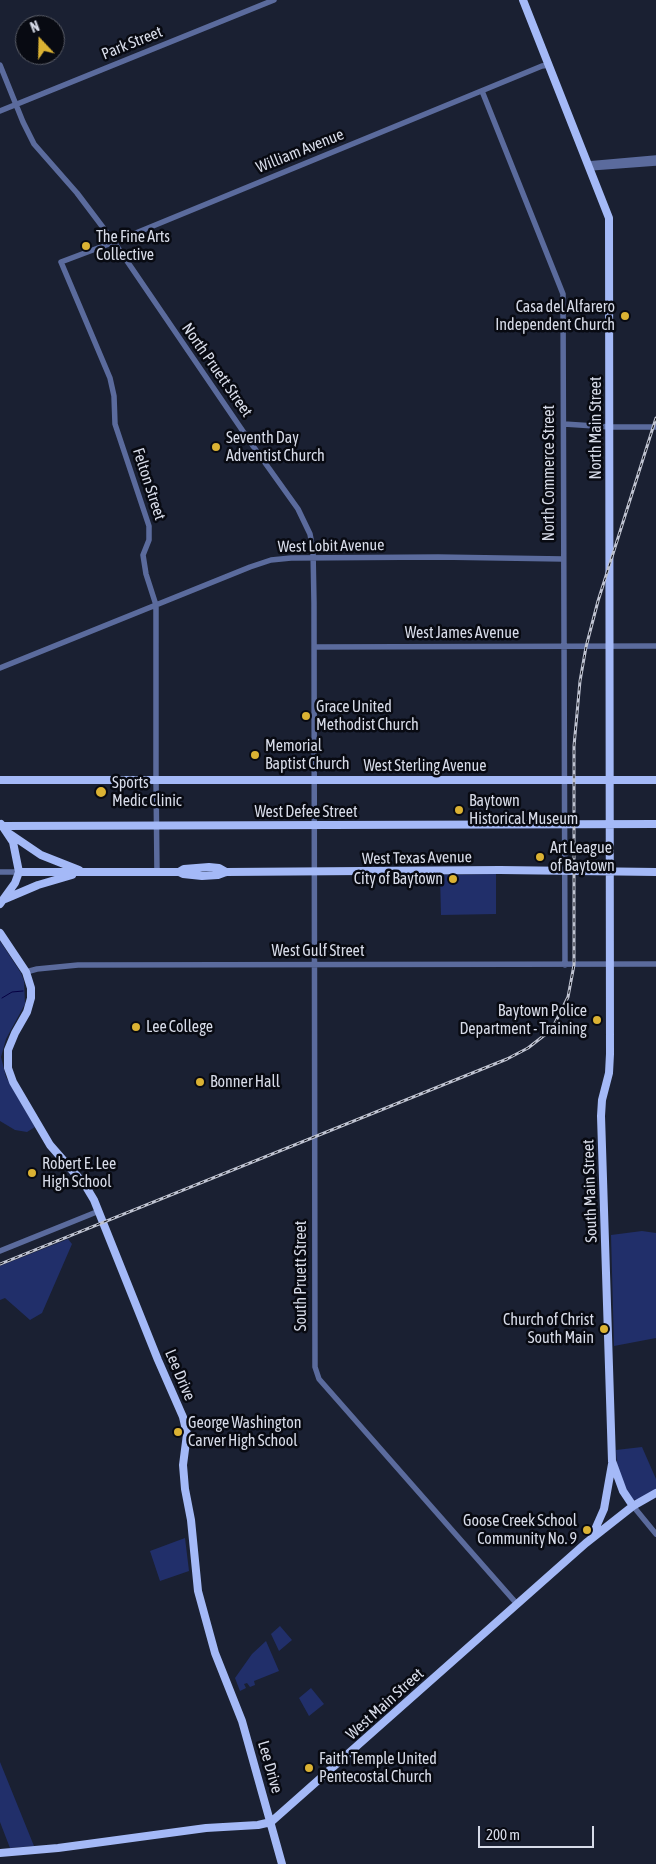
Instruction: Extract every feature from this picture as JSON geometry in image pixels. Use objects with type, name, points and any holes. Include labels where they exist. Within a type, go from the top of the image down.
[{"type":"main road","name":"North Main Street","points":[[522,0],[609,218],[609,872]]},
{"type":"main road","name":"West Sterling Avenue","points":[[0,780],[656,780]]},
{"type":"main road","name":"West Defee Street","points":[[2,824],[656,824]]},
{"type":"main road","points":[[2,824],[9,834],[18,861],[19,872],[15,884],[2,902]]},
{"type":"main road","points":[[9,834],[41,855],[86,872]]},
{"type":"main road","name":"West Texas Avenue","points":[[19,872],[157,873],[179,872],[184,869],[209,867],[219,868],[226,872],[500,870],[656,872]]},
{"type":"main road","points":[[2,902],[38,885],[86,872]]},
{"type":"main road","name":"South Main Street","points":[[609,872],[609,1072],[602,1100],[601,1116],[612,1461],[624,1491],[633,1506]]},
{"type":"main road","name":"Lee Drive","points":[[0,933],[26,972],[31,988],[31,998],[27,1012],[8,1050],[8,1068],[13,1082],[50,1145],[85,1185],[99,1211],[183,1417],[186,1434],[183,1465],[185,1489],[191,1520],[198,1591],[215,1653],[242,1721],[282,1864]]},
{"type":"main road","points":[[591,1538],[604,1509],[612,1461]]},
{"type":"main road","name":"West Main Street","points":[[271,1822],[591,1538],[633,1506],[656,1492]]},
{"type":"main road","points":[[0,1854],[206,1828],[258,1825],[271,1822]]},
{"type":"street","name":"Park Street","points":[[0,111],[274,0]]},
{"type":"street","name":"North Pruett Street","points":[[0,65],[34,144],[77,193],[114,242],[252,446],[298,509],[310,534],[314,558],[315,872]]},
{"type":"street","name":"William Avenue","points":[[61,262],[542,66],[549,65]]},
{"type":"street","name":"North Commerce Street","points":[[482,91],[561,288],[564,424],[565,965]]},
{"type":"street","points":[[588,166],[656,158]]},
{"type":"street","points":[[588,166],[656,163]]},
{"type":"street","name":"Felton Street","points":[[61,262],[113,388],[117,430],[149,526],[149,540],[143,555],[146,574],[156,605],[157,873]]},
{"type":"street","points":[[564,424],[656,427]]},
{"type":"street","name":"West Lobit Avenue","points":[[0,668],[262,563],[282,559],[563,558]]},
{"type":"street","name":"West James Avenue","points":[[314,647],[656,646]]},
{"type":"street","name":"West Texas Avenue","points":[[0,872],[19,872]]},
{"type":"street","name":"South Pruett Street","points":[[315,872],[314,1335],[316,1374],[516,1604]]},
{"type":"street","name":"West Gulf Street","points":[[26,972],[37,969],[78,965],[656,964]]},
{"type":"street","points":[[0,1251],[99,1211]]},
{"type":"street","points":[[633,1506],[656,1534]]},
{"type":"shaded area","points":[[496,874],[496,914],[441,915],[440,875]]},
{"type":"shaded area","points":[[0,941],[21,973],[24,981],[25,1004],[6,1039],[1,1057],[6,1077],[35,1127],[27,1132],[15,1130],[0,1121]]},
{"type":"shaded area","points":[[642,1231],[656,1233],[656,1338],[614,1346],[611,1235]]},
{"type":"shaded area","points":[[68,1239],[72,1244],[42,1313],[30,1320],[5,1298],[0,1300],[0,1266]]},
{"type":"shaded area","points":[[642,1447],[656,1479],[656,1490],[640,1499],[633,1500],[629,1497],[617,1465],[616,1450]]},
{"type":"shaded area","points":[[185,1538],[189,1571],[160,1581],[150,1551]]},
{"type":"shaded area","points":[[280,1626],[292,1640],[279,1651],[271,1634]]},
{"type":"shaded area","points":[[266,1641],[279,1671],[254,1681],[255,1685],[250,1687],[247,1683],[244,1684],[246,1688],[240,1691],[235,1678],[252,1654]]},
{"type":"shaded area","points":[[311,1688],[324,1704],[309,1716],[299,1698]]},
{"type":"shaded area","points":[[0,1762],[34,1846],[10,1848],[0,1822]]},
{"type":"waterway","points":[[2,998],[12,992],[23,991]]},
{"type":"railway","points":[[0,1264],[507,1059],[528,1048],[546,1034],[555,1023],[568,997],[574,965],[574,746],[580,681],[586,647],[598,601],[656,418]]},
{"type":"place","name":"The Fine Arts Collective","points":[[86,246]]},
{"type":"place","name":"Casa del Alfarero Independent Church","points":[[625,316]]},
{"type":"place","name":"Seventh Day Adventist Church","points":[[216,447]]},
{"type":"place","name":"Grace United Methodist Church","points":[[306,716]]},
{"type":"place","name":"Memorial Baptist Church","points":[[255,755]]},
{"type":"place","name":"Sports Medic Clinic","points":[[101,792]]},
{"type":"place","name":"Baytown Historical Museum","points":[[459,810]]},
{"type":"place","name":"Art League of Baytown","points":[[540,857]]},
{"type":"place","name":"City of Baytown","points":[[453,879]]},
{"type":"place","name":"Baytown Police Department - Training","points":[[597,1020]]},
{"type":"place","name":"Lee College","points":[[136,1027]]},
{"type":"place","name":"Bonner Hall","points":[[200,1082]]},
{"type":"place","name":"Robert E. Lee High School","points":[[32,1173]]},
{"type":"place","name":"Church of Christ South Main","points":[[604,1329]]},
{"type":"place","name":"George Washington Carver High School","points":[[178,1432]]},
{"type":"place","name":"Goose Creek School Community No. 9","points":[[587,1530]]},
{"type":"place","name":"Faith Temple United Pentecostal Church","points":[[309,1768]]}]
